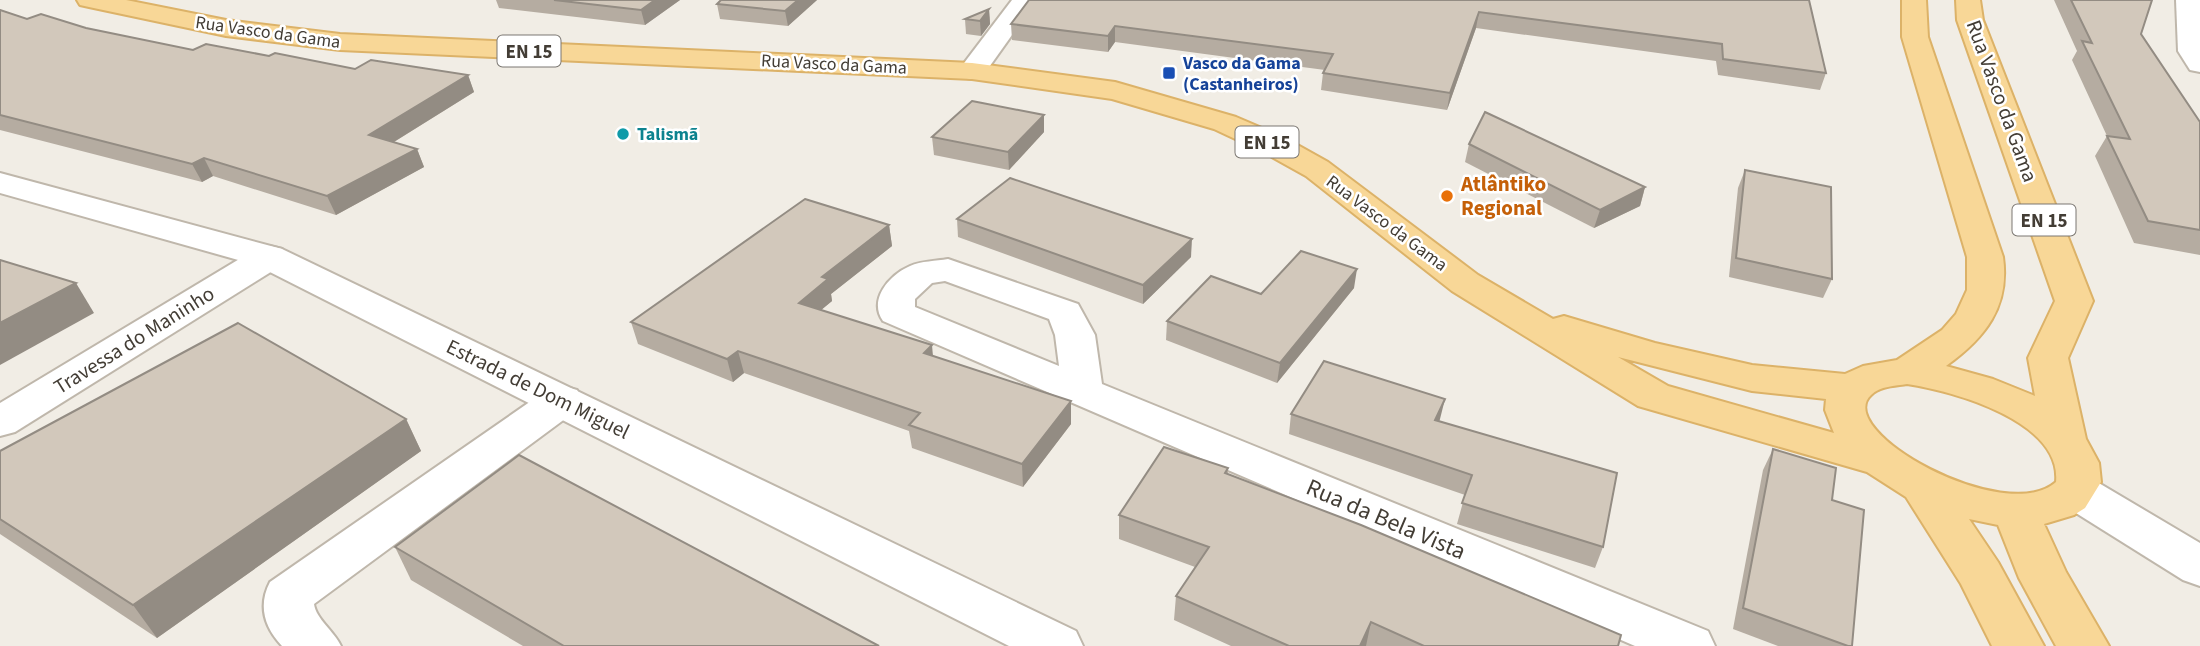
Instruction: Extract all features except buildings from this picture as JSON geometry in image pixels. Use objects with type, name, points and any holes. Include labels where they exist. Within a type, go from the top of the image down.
[{"type":"main road","name":"Rua Vasco da Gama","points":[[89,0],[226,29],[340,42],[972,71],[1115,91],[1225,123],[1274,145],[1317,169],[1462,280],[1653,396],[1752,426],[1881,460]]},
{"type":"main road","points":[[1907,371],[1940,354],[1969,327],[1987,288],[1985,257],[1915,37],[1914,0]]},
{"type":"main road","name":"Rua Vasco da Gama","points":[[1968,0],[1970,20],[2074,301],[2048,358],[2065,440]]},
{"type":"main road","name":"Rua Vasco da Gama","points":[[1519,314],[1647,353],[1752,378],[1851,388]]},
{"type":"main road","points":[[1907,371],[1940,375],[1976,385],[2010,400],[2041,419],[2065,440],[2076,458],[2080,476],[2076,491],[2063,502],[2042,509],[2015,510],[1985,506],[1922,485],[1881,460],[1859,440],[1847,420],[1844,402],[1851,388],[1864,378],[1907,371]]},
{"type":"main road","points":[[1922,485],[1981,575],[2018,646]]},
{"type":"main road","points":[[2015,510],[2044,578],[2084,646]]},
{"type":"street","points":[[972,71],[1025,0]]},
{"type":"street","points":[[2188,0],[2191,51],[2200,64]]},
{"type":"street","name":"Estrada de Dom Miguel","points":[[0,183],[269,257],[1057,646]]},
{"type":"street","name":"Travessa do Maninho","points":[[0,422],[269,257]]},
{"type":"street","name":"Rua da Bela Vista","points":[[1083,392],[1075,335],[1065,312],[948,270],[921,274],[896,296],[896,313],[1083,392],[1689,646]]},
{"type":"street","points":[[315,646],[291,622],[288,596],[562,400]]},
{"type":"street","points":[[2076,491],[2200,567]]},
{"type":"place","name":"Vasco da Gama (Castanheiros)","points":[[1169,73]]},
{"type":"place","name":"Talismã","points":[[623,134]]},
{"type":"place","name":"Atlântiko Regional","points":[[1447,196]]}]
